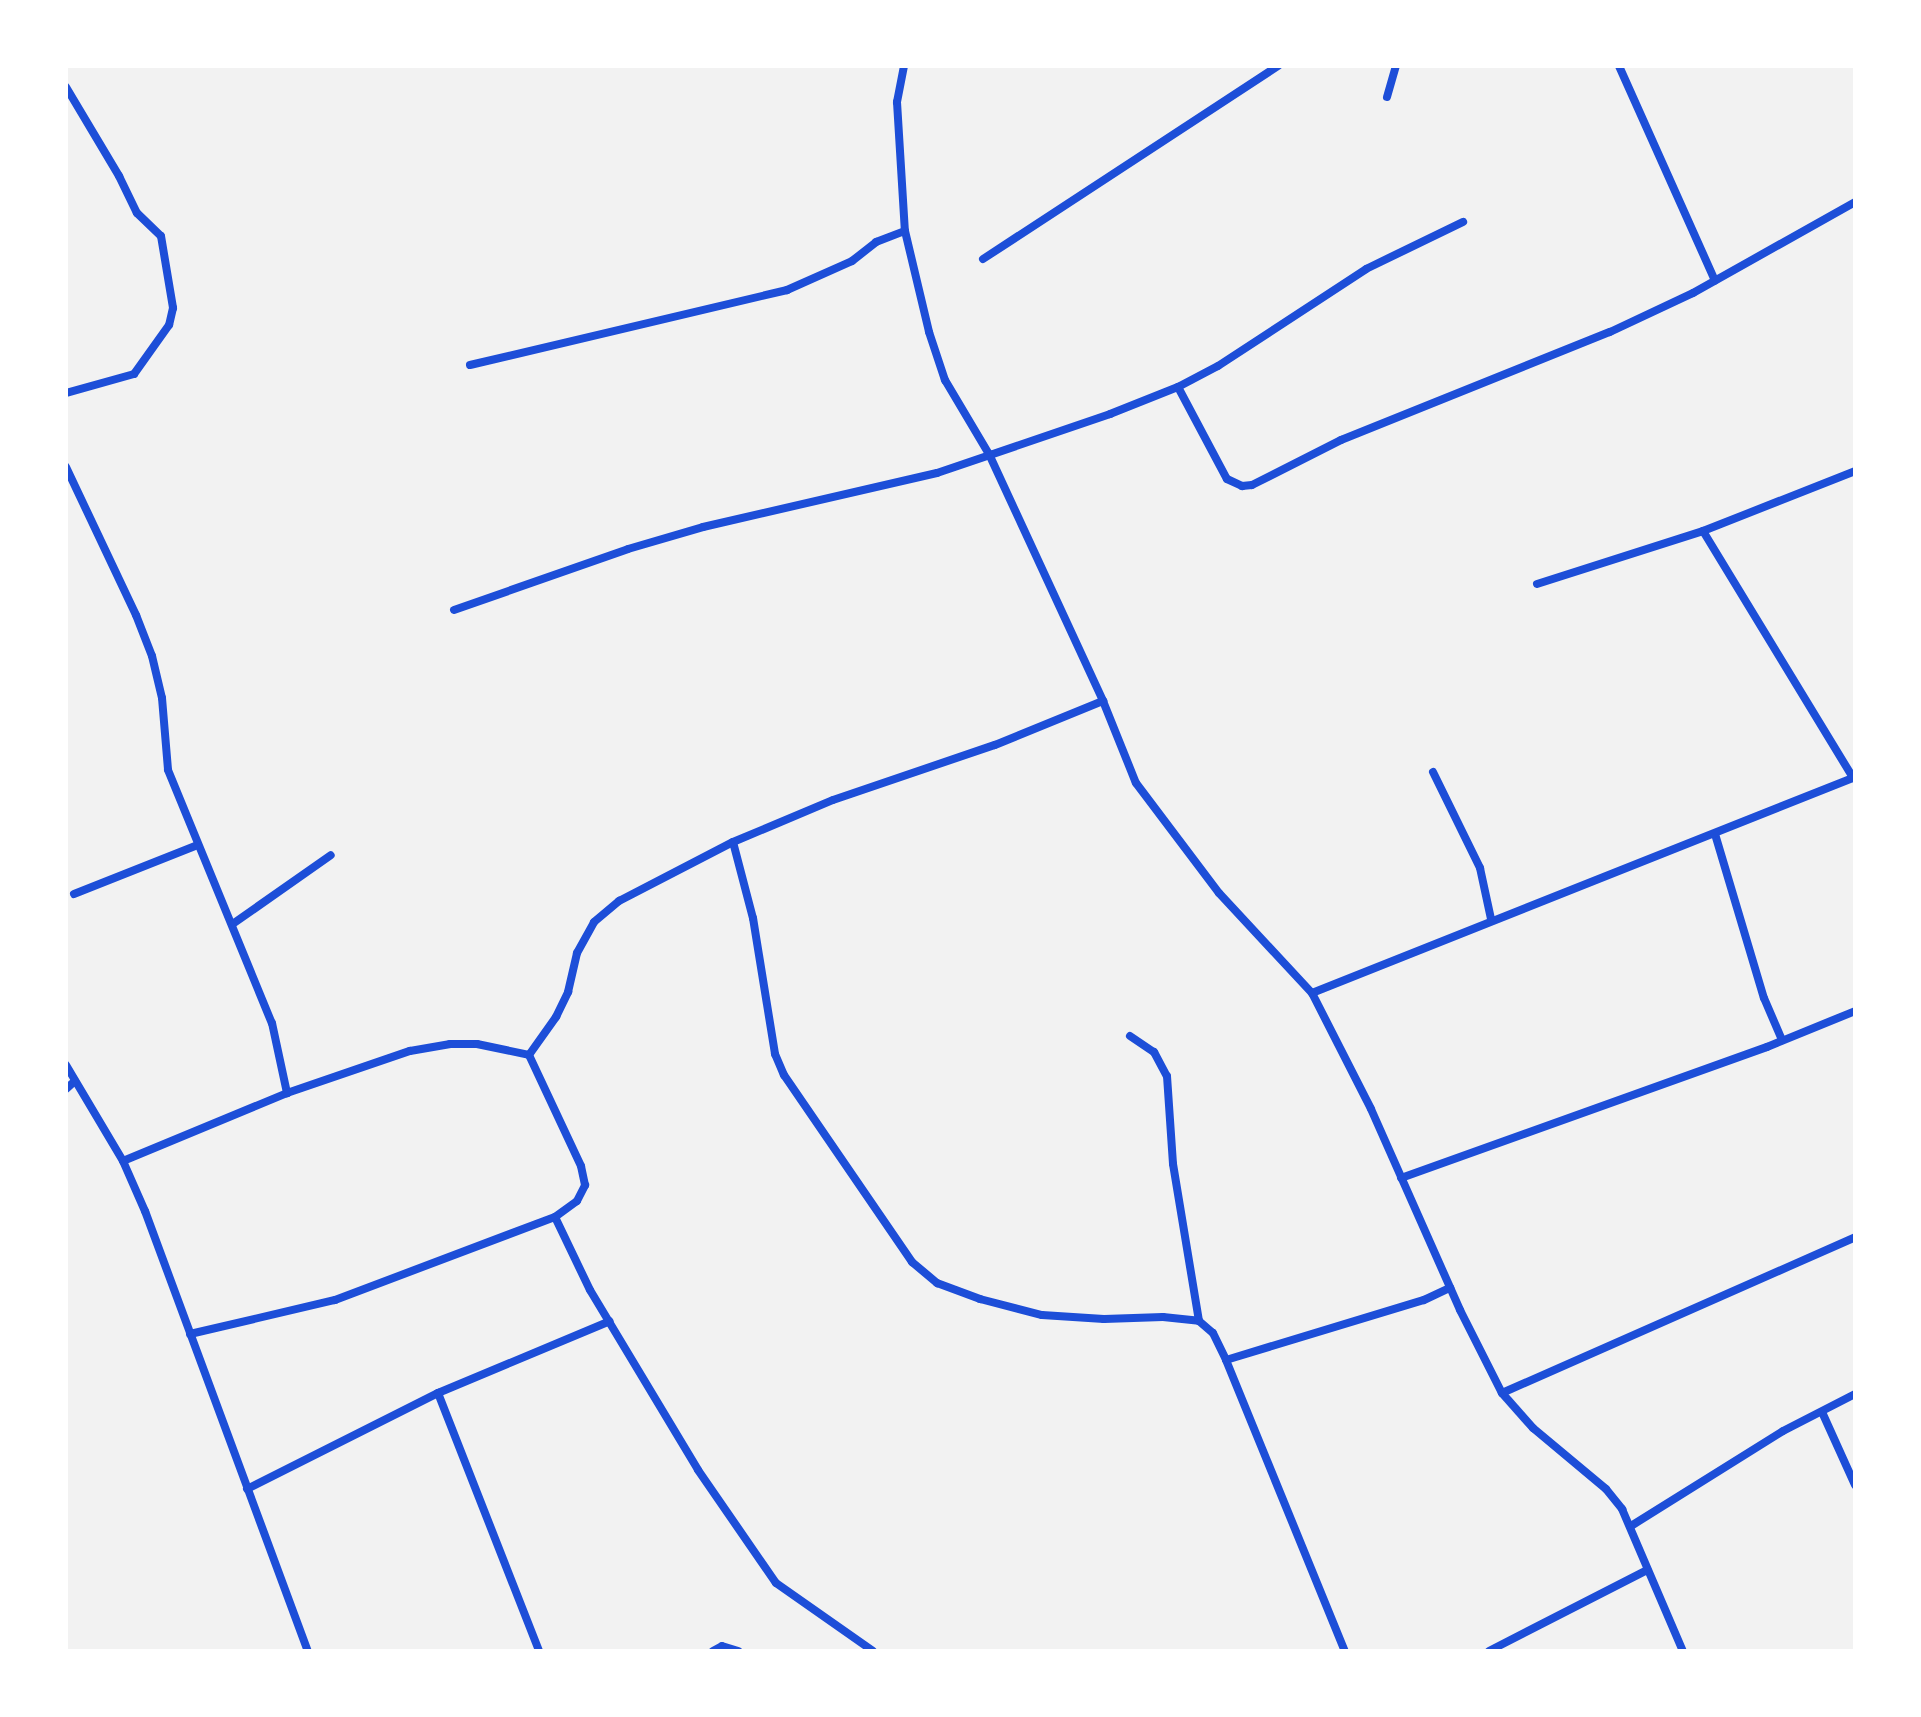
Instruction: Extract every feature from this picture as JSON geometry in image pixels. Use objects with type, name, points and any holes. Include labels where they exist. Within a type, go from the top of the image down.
[{"type":"street","points":[[904,66],[897,102],[905,231],[929,332],[945,380],[989,454],[1103,701],[1136,783],[1219,893],[1312,993],[1371,1109],[1450,1288],[1502,1393],[1533,1428],[1606,1489],[1631,1526],[1683,1651]]},
{"type":"street","points":[[983,259],[1278,66]]},
{"type":"street","points":[[1387,97],[1396,66]]},
{"type":"street","points":[[1619,66],[1715,281]]},
{"type":"street","points":[[66,87],[119,176],[137,213],[161,236],[172,281],[173,317],[134,374],[66,393]]},
{"type":"street","points":[[1178,387],[1227,479],[1242,486],[1252,485],[1341,440],[1610,332],[1715,281],[1855,202]]},
{"type":"street","points":[[454,610],[643,545],[937,473],[1178,387],[1258,342],[1366,269],[1463,222]]},
{"type":"street","points":[[470,365],[787,290],[852,261],[876,242],[905,231]]},
{"type":"street","points":[[66,467],[136,615],[152,656],[162,698],[168,770],[234,923],[272,1023],[287,1093]]},
{"type":"street","points":[[1537,584],[1703,531],[1855,471]]},
{"type":"street","points":[[1312,993],[1491,919],[1854,778],[1703,531]]},
{"type":"street","points":[[529,1055],[556,1017],[568,992],[577,953],[594,922],[648,884],[733,842],[833,800],[995,745],[1103,701]]},
{"type":"street","points":[[1433,772],[1480,868],[1491,919]]},
{"type":"street","points":[[1715,834],[1764,998],[1782,1040]]},
{"type":"street","points":[[733,842],[753,918],[775,1054],[784,1075],[912,1262],[937,1283],[980,1299],[1042,1315],[1104,1319],[1163,1317],[1199,1321],[1213,1333],[1345,1651]]},
{"type":"street","points":[[74,894],[198,845]]},
{"type":"street","points":[[234,923],[331,855]]},
{"type":"street","points":[[1401,1178],[1855,1011]]},
{"type":"street","points":[[1130,1036],[1154,1052],[1167,1076],[1173,1164],[1199,1321]]},
{"type":"street","points":[[123,1161],[287,1093],[410,1051],[450,1044],[497,1045],[529,1055],[572,1144],[585,1185],[577,1201],[555,1217],[335,1300],[190,1334]]},
{"type":"street","points":[[66,1065],[123,1161],[165,1262],[308,1651]]},
{"type":"street","points":[[66,1089],[75,1081]]},
{"type":"street","points":[[555,1217],[610,1321],[698,1470],[776,1583],[873,1651]]},
{"type":"street","points":[[1502,1393],[1855,1237]]},
{"type":"street","points":[[1226,1360],[1424,1300],[1450,1288]]},
{"type":"street","points":[[247,1489],[438,1393],[610,1321]]},
{"type":"street","points":[[438,1393],[539,1651]]},
{"type":"street","points":[[1631,1526],[1682,1491],[1855,1394]]},
{"type":"street","points":[[1822,1412],[1855,1485]]},
{"type":"street","points":[[1489,1651],[1647,1570]]},
{"type":"street","points":[[713,1651],[722,1646],[738,1651]]}]
